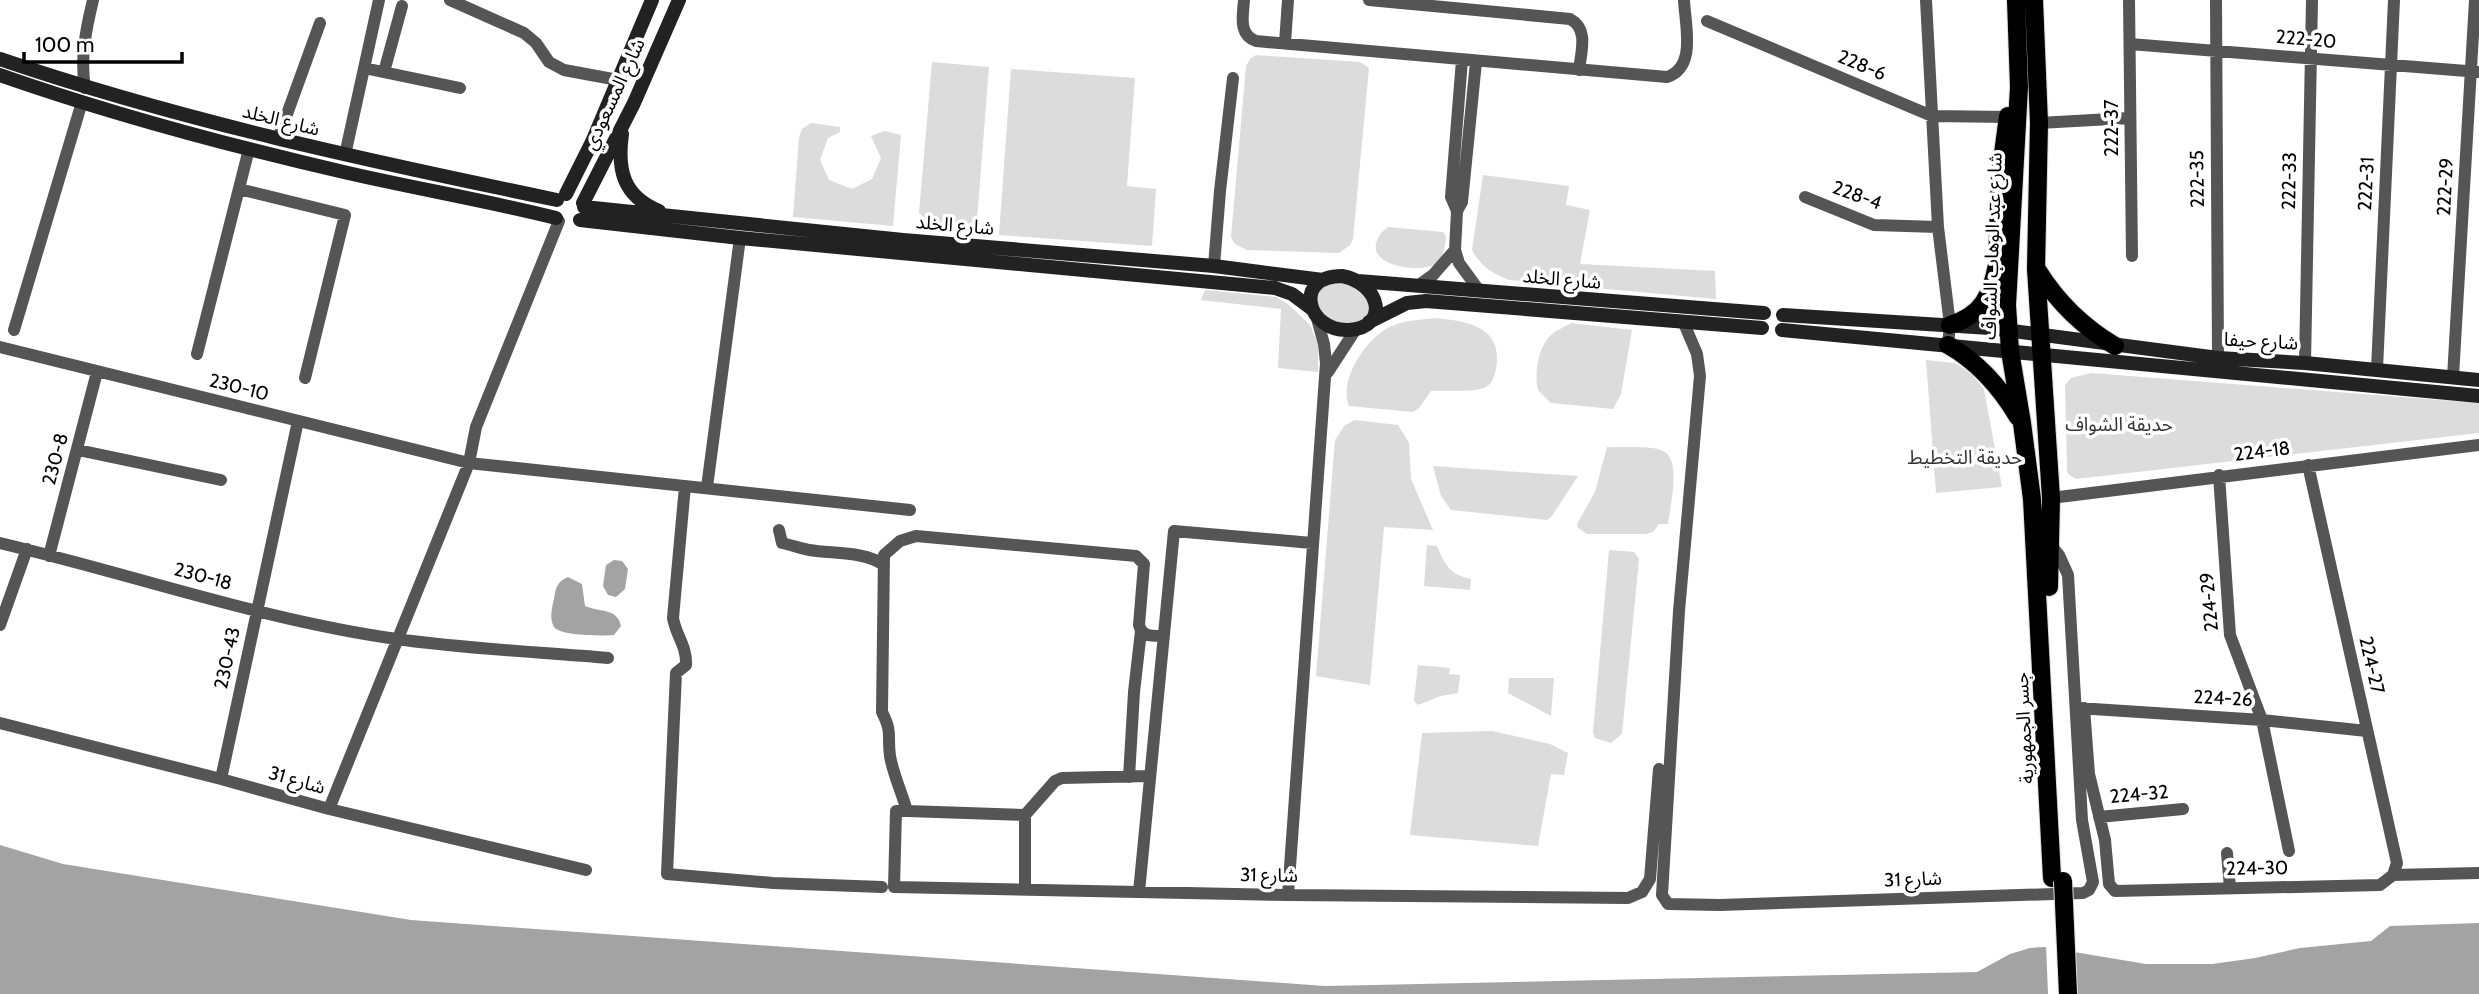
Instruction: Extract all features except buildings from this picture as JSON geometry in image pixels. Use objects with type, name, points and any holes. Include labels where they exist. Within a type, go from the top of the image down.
[{"type":"main road","name":"شارع المسعودي","points":[[561,197],[618,80],[652,0]]},
{"type":"main road","name":"شارع المسعودي","points":[[571,216],[624,122],[679,0]]},
{"type":"main road","name":"شارع عبد الوهاب الشواف","points":[[2016,0],[2019,87],[2007,305],[2008,330],[2043,576]]},
{"type":"main road","points":[[2034,0],[2039,123],[2036,269],[2051,498],[2050,544],[2043,576]]},
{"type":"main road","name":"شارع الخلد","points":[[0,59],[84,95],[248,149],[338,171],[571,216],[740,238],[1275,288],[1300,298],[1314,312]]},
{"type":"main road","name":"شارع الخلد","points":[[0,75],[171,112],[345,155],[561,197],[576,196],[571,216]]},
{"type":"main road","points":[[1950,324],[1965,320],[1974,313],[1988,296],[1993,282],[1997,265],[2001,157],[2008,117],[2019,87]]},
{"type":"main road","points":[[624,122],[620,148],[624,178],[636,198],[667,214]]},
{"type":"main road","points":[[561,197],[554,209],[571,216]]},
{"type":"main road","name":"شارع الخلد","points":[[571,216],[667,214],[903,240],[1214,266],[1323,279]]},
{"type":"main road","points":[[2036,269],[2073,315],[2115,346]]},
{"type":"main road","points":[[1342,276],[1357,281],[1370,290],[1375,300],[1375,312],[1369,322],[1356,329],[1332,327],[1314,312],[1311,294],[1323,279],[1342,276]]},
{"type":"main road","name":"شارع الخلد","points":[[1357,281],[1478,289],[1552,304],[1683,321],[1763,321],[1552,304],[1426,301],[1407,303],[1369,322]]},
{"type":"main road","points":[[1783,315],[1950,324],[2040,335]]},
{"type":"main road","points":[[1782,330],[2042,354]]},
{"type":"main road","name":"شارع حيفا","points":[[2040,335],[2218,358],[2377,369],[2479,380]]},
{"type":"main road","points":[[1948,345],[1983,370],[2022,423]]},
{"type":"main road","name":"شارع حيفا","points":[[2042,354],[2479,396]]},
{"type":"main road","name":"جسر الجمهورية","points":[[2043,576],[2057,879],[2057,994]]},
{"type":"main road","name":"جسر الجمهورية","points":[[2057,879],[2068,994]]},
{"type":"street","points":[[14,330],[84,95],[83,51],[93,0]]},
{"type":"street","points":[[345,155],[379,0]]},
{"type":"street","points":[[450,0],[524,33],[536,43],[549,62],[564,70],[618,80]]},
{"type":"street","points":[[1244,0],[1243,27],[1248,37],[1256,41],[1667,76],[1677,72],[1684,64],[1687,53],[1684,0]]},
{"type":"street","points":[[1284,44],[1288,0]]},
{"type":"street","points":[[1369,0],[1570,19],[1578,23],[1582,31],[1579,70]]},
{"type":"street","points":[[1926,0],[1938,227],[1950,324],[1948,345]]},
{"type":"street","name":"222-37","points":[[2129,0],[2132,256]]},
{"type":"street","name":"222-35","points":[[2216,0],[2218,358]]},
{"type":"street","name":"222-33","points":[[2305,363],[2312,0]]},
{"type":"street","name":"222-31","points":[[2377,369],[2394,0]]},
{"type":"street","name":"222-29","points":[[2453,377],[2475,72],[2475,0]]},
{"type":"street","points":[[384,72],[402,6]]},
{"type":"street","name":"228-6","points":[[1707,21],[1932,116],[2008,117]]},
{"type":"street","points":[[278,139],[320,23]]},
{"type":"street","name":"222-20","points":[[2130,44],[2475,72]]},
{"type":"street","points":[[1469,61],[1462,202],[1457,211],[1455,250],[1459,263],[1478,289]]},
{"type":"street","points":[[364,68],[460,88]]},
{"type":"street","points":[[1214,266],[1233,78]]},
{"type":"street","points":[[2039,123],[2129,118]]},
{"type":"street","points":[[197,354],[248,149]]},
{"type":"street","points":[[239,189],[345,215],[305,378]]},
{"type":"street","name":"228-4","points":[[1805,197],[1874,225],[1938,227]]},
{"type":"street","points":[[329,809],[469,463],[476,427],[571,216]]},
{"type":"street","points":[[707,487],[740,238]]},
{"type":"street","points":[[1419,285],[1433,275],[1455,250]]},
{"type":"street","points":[[1288,895],[1326,354],[1314,312]]},
{"type":"street","name":"شارع 31","points":[[1683,321],[1697,354],[1700,376],[1679,611],[1662,895],[1665,901],[1672,905],[1720,905],[2084,893],[2093,882],[2082,820],[2080,708]]},
{"type":"street","points":[[1324,382],[1333,360],[1356,329]]},
{"type":"street","name":"230-10","points":[[0,347],[469,463],[910,510]]},
{"type":"street","name":"230-8","points":[[49,555],[97,372]]},
{"type":"street","name":"230-43","points":[[221,779],[298,421]]},
{"type":"street","name":"224-18","points":[[2051,498],[2219,475],[2479,445]]},
{"type":"street","points":[[78,450],[221,480]]},
{"type":"street","name":"224-27","points":[[2308,464],[2397,863],[2393,875]]},
{"type":"street","name":"224-29","points":[[2219,475],[2230,635],[2262,720],[2289,851]]},
{"type":"street","name":"شارع 31","points":[[685,486],[673,618],[686,652],[686,665],[676,673],[667,874],[773,883],[888,887],[1628,898],[1642,892],[1650,879],[1659,769]]},
{"type":"street","points":[[779,530],[782,544],[876,559],[884,565]]},
{"type":"street","points":[[1139,892],[1174,531],[1312,543]]},
{"type":"street","points":[[907,811],[890,759],[891,730],[882,712],[884,555],[900,541],[916,536],[1136,556],[1144,564],[1129,777]]},
{"type":"street","name":"230-18","points":[[0,543],[257,610],[398,639],[608,658]]},
{"type":"street","points":[[2050,544],[2059,555],[2068,575],[2080,708],[2089,774],[2099,817]]},
{"type":"street","points":[[0,625],[27,549]]},
{"type":"street","points":[[1141,631],[1147,635],[1163,636]]},
{"type":"street","name":"224-26","points":[[2080,708],[2262,720],[2367,731]]},
{"type":"street","name":"شارع 31","points":[[0,723],[329,809],[586,870]]},
{"type":"street","points":[[1025,889],[1025,815],[1055,781],[1062,778],[1149,776]]},
{"type":"street","name":"224-32","points":[[2099,817],[2183,809]]},
{"type":"street","points":[[888,887],[896,811],[1025,815]]},
{"type":"street","name":"224-30","points":[[2099,817],[2108,857],[2109,884],[2119,892],[2380,885],[2393,875],[2479,873]]},
{"type":"street","points":[[2227,853],[2230,888]]},
{"type":"green space","points":[[1256,55],[1360,62],[1369,68],[1353,239],[1350,245],[1339,253],[1247,250],[1235,244],[1231,237],[1246,66]]},
{"type":"green space","points":[[932,62],[989,67],[976,233],[935,228],[919,213]]},
{"type":"green space","points":[[1011,69],[1135,78],[1127,186],[1156,189],[1152,246],[999,235]]},
{"type":"green space","points":[[811,123],[840,127],[840,132],[828,138],[820,160],[829,180],[852,189],[872,179],[881,158],[871,136],[885,131],[901,135],[893,226],[793,217],[799,137],[802,129]]},
{"type":"green space","points":[[1483,175],[1569,186],[1566,205],[1590,210],[1580,264],[1715,271],[1716,299],[1509,280],[1497,275],[1483,265],[1472,250]]},
{"type":"green space","points":[[1388,227],[1443,232],[1446,236],[1442,256],[1432,266],[1423,268],[1401,267],[1382,259],[1376,244],[1380,234]]},
{"type":"green space","points":[[1335,281],[1362,290],[1369,306],[1368,312],[1361,320],[1337,323],[1318,311],[1316,292]]},
{"type":"green space","points":[[1205,290],[1276,297],[1288,304],[1310,325],[1318,344],[1318,372],[1278,368],[1281,309],[1201,300]]},
{"type":"green space","points":[[1435,318],[1471,324],[1489,335],[1497,355],[1496,369],[1490,383],[1475,390],[1431,391],[1413,412],[1349,406],[1347,396],[1351,372],[1373,339],[1397,324]]},
{"type":"green space","points":[[1571,323],[1632,330],[1621,394],[1613,409],[1551,403],[1538,390],[1537,369],[1543,346],[1553,333]]},
{"type":"green space","name":"حديقة التخطيط","points":[[1926,360],[1960,366],[1984,389],[2002,487],[1936,493]]},
{"type":"green space","name":"حديقة الشواف","points":[[2091,373],[2479,403],[2479,433],[2076,479],[2068,474],[2067,470],[2065,385],[2071,378]]},
{"type":"green space","points":[[1355,420],[1398,425],[1409,443],[1411,479],[1433,530],[1384,527],[1370,685],[1316,676],[1335,440],[1345,425]]},
{"type":"green space","points":[[1607,447],[1651,448],[1663,451],[1669,456],[1673,484],[1668,524],[1659,524],[1653,532],[1646,534],[1587,534],[1578,528],[1577,524],[1595,492]]},
{"type":"green space","points":[[1433,466],[1578,476],[1547,520],[1451,510],[1441,496]]},
{"type":"green space","points":[[1427,545],[1437,546],[1449,568],[1458,575],[1471,579],[1470,590],[1424,586]]},
{"type":"green space","points":[[1609,550],[1634,552],[1639,559],[1622,734],[1611,743],[1595,738],[1593,732]]},
{"type":"green space","points":[[1418,665],[1450,668],[1449,674],[1460,675],[1458,693],[1418,705],[1414,701]]},
{"type":"green space","points":[[1509,678],[1554,678],[1551,716],[1508,693]]},
{"type":"green space","points":[[1492,731],[1550,744],[1568,753],[1564,775],[1551,774],[1538,846],[1410,835],[1422,733]]},
{"type":"shaded area","points":[[614,560],[622,561],[628,569],[625,589],[616,597],[608,595],[603,586],[606,565]]},
{"type":"shaded area","points":[[568,577],[582,584],[585,606],[616,616],[621,626],[614,635],[573,634],[554,627],[551,613],[555,591],[559,583]]},
{"type":"shaded area","points":[[0,845],[63,864],[411,920],[1325,986],[1977,972],[2010,954],[2044,947],[2146,964],[2212,964],[2300,948],[2371,941],[2390,926],[2479,923],[2479,994],[0,994]]},
{"type":"pier","points":[[2046,944],[2074,948],[2076,994],[2048,994]]}]
